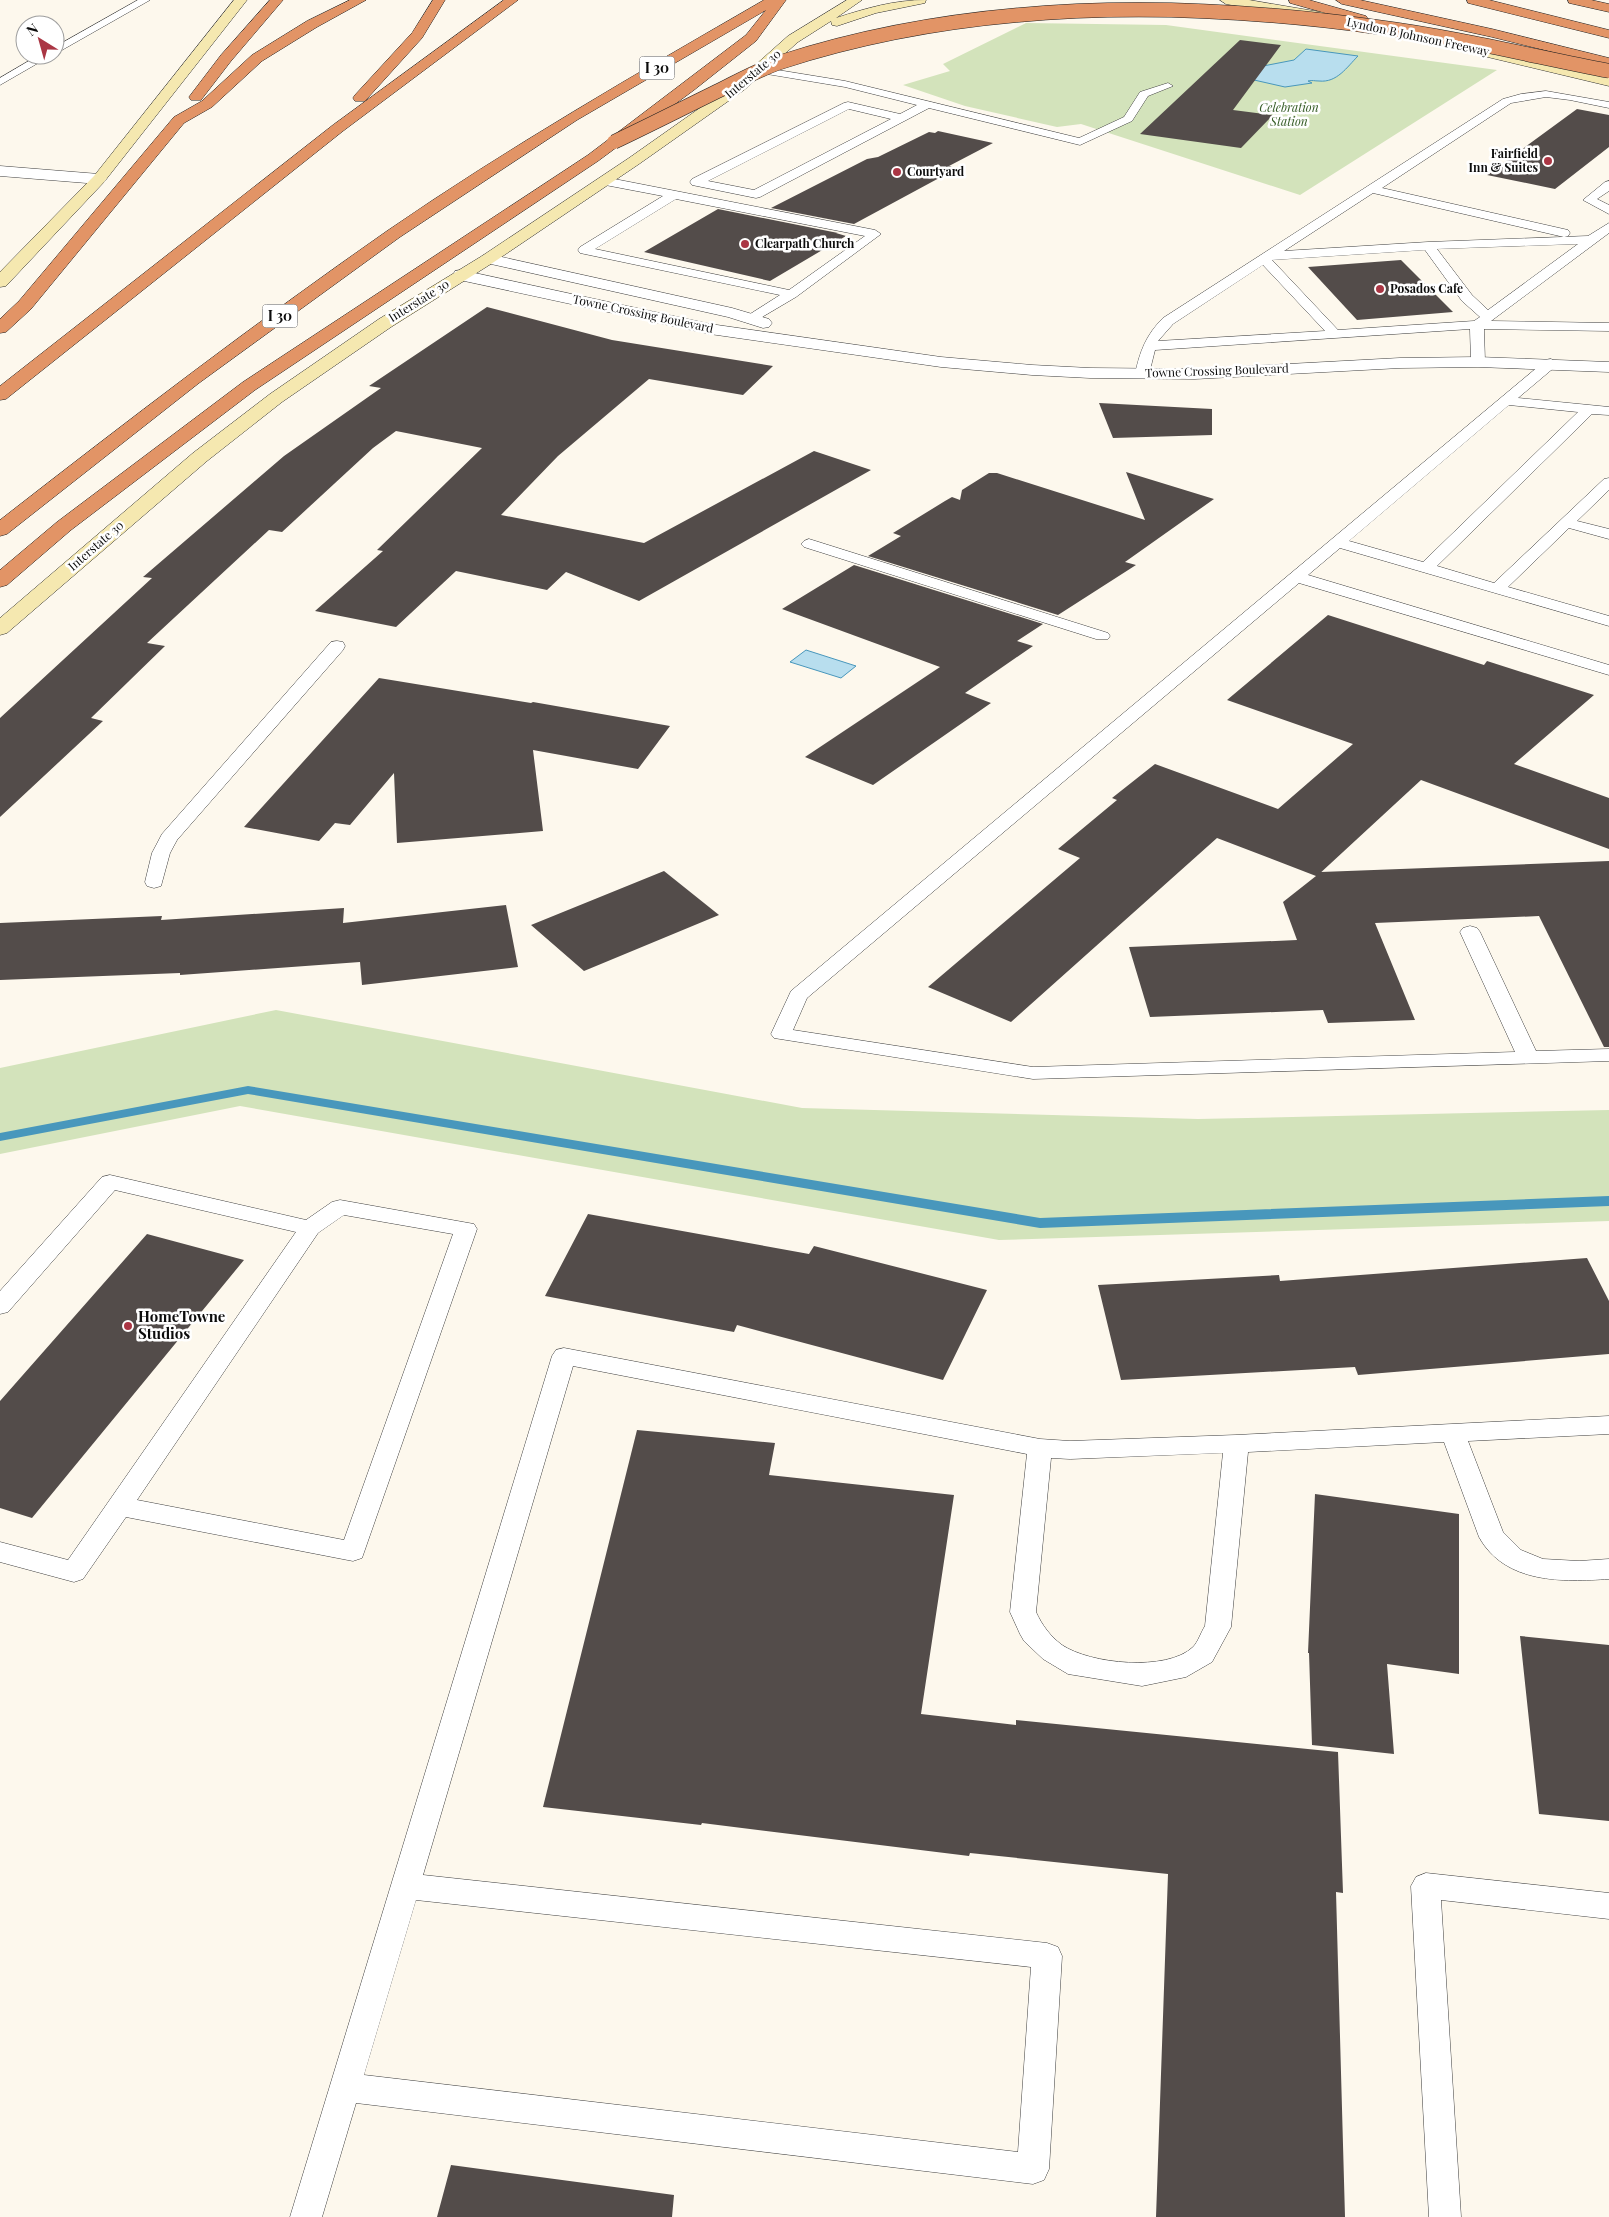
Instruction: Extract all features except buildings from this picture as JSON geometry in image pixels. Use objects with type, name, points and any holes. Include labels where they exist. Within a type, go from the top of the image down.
[{"type":"highway","points":[[0,328],[25,304],[179,120],[226,58],[277,0]]},
{"type":"highway","points":[[179,120],[207,104],[257,58],[312,24],[360,0]]},
{"type":"highway","points":[[318,144],[417,35],[439,0]]},
{"type":"highway","points":[[0,394],[318,144],[512,0]]},
{"type":"highway","name":"I 30","points":[[0,530],[193,379],[394,234],[572,117],[772,0]]},
{"type":"highway","points":[[0,581],[64,526],[249,386],[417,276],[614,142],[707,74],[750,38],[780,0]]},
{"type":"highway","points":[[1295,0],[1444,42]]},
{"type":"highway","points":[[1342,0],[1492,33],[1609,62]]},
{"type":"highway","points":[[1457,0],[1495,5]]},
{"type":"highway","points":[[1473,0],[1609,34]]},
{"type":"highway","points":[[1574,0],[1609,8]]},
{"type":"highway","points":[[614,142],[778,63],[835,45],[950,23],[1051,13],[1145,10],[1220,12],[1326,20],[1438,37],[1609,72]]},
{"type":"main road","points":[[0,282],[99,178],[241,0]]},
{"type":"main road","name":"Interstate 30","points":[[0,629],[200,457],[276,398],[385,322],[488,259],[604,182],[739,88],[793,39],[856,0]]},
{"type":"main road","points":[[793,39],[865,12],[920,0]]},
{"type":"main road","name":"Lyndon B Johnson Freeway","points":[[1226,0],[1316,15],[1444,42],[1609,82]]},
{"type":"street","points":[[2,173],[99,178]]},
{"type":"street","name":"Towne Crossing Boulevard","points":[[488,259],[722,310],[826,344]]},
{"type":"street","name":"Towne Crossing Boulevard","points":[[461,275],[710,329],[826,344],[941,362],[1032,370],[1195,374],[1400,363],[1478,362],[1551,363],[1609,367]]},
{"type":"lane","points":[[65,45],[145,0]]},
{"type":"lane","points":[[0,82],[30,65]]},
{"type":"lane","points":[[759,70],[845,84],[1080,142],[1128,119],[1133,114],[1144,94],[1168,86]]},
{"type":"lane","points":[[1142,374],[1148,346],[1154,333],[1168,321],[1507,101],[1528,93],[1549,93],[1609,105]]},
{"type":"lane","points":[[902,118],[848,105],[696,182],[756,194],[902,118],[928,104]]},
{"type":"lane","points":[[604,182],[675,194],[875,234],[791,294],[752,319]]},
{"type":"lane","points":[[1609,185],[1589,200],[1609,210]]},
{"type":"lane","points":[[1372,189],[1592,240]]},
{"type":"lane","points":[[675,194],[584,250],[791,294]]},
{"type":"lane","points":[[1478,362],[1477,326],[1609,227]]},
{"type":"lane","points":[[1266,257],[1428,246],[1592,240]]},
{"type":"lane","points":[[1428,246],[1467,298],[1488,316]]},
{"type":"lane","points":[[1266,257],[1335,334]]},
{"type":"lane","points":[[1148,346],[1477,326],[1609,327]]},
{"type":"lane","points":[[1551,363],[798,995],[781,1034],[1033,1073],[1609,1054]]},
{"type":"lane","points":[[1506,401],[1609,411]]},
{"type":"lane","points":[[1426,568],[1589,409]]},
{"type":"lane","points":[[1497,589],[1609,482]]},
{"type":"lane","points":[[1566,523],[1609,534]]},
{"type":"lane","points":[[1337,542],[1609,621]]},
{"type":"lane","points":[[809,544],[1102,636]]},
{"type":"lane","points":[[1296,577],[1609,670]]},
{"type":"lane","points":[[154,882],[161,853],[169,838],[337,646]]},
{"type":"lane","points":[[1470,932],[1528,1057]]},
{"type":"lane","points":[[0,1306],[110,1182],[310,1228]]},
{"type":"lane","points":[[0,1552],[74,1572],[310,1228],[340,1206],[466,1230],[353,1551],[120,1506]]},
{"type":"lane","points":[[306,2217],[564,1356],[1040,1448],[1070,1450],[1236,1444],[1609,1425]]},
{"type":"lane","points":[[1452,1432],[1492,1537],[1512,1557],[1540,1569],[1579,1571],[1609,1569]]},
{"type":"lane","points":[[1040,1448],[1023,1612],[1033,1634],[1052,1652],[1078,1666],[1142,1675],[1176,1669],[1203,1654],[1218,1627],[1236,1444]]},
{"type":"lane","points":[[345,2087],[1033,2169],[1047,1956],[406,1886]]},
{"type":"lane","points":[[1445,2217],[1426,1886],[1609,1906]]},
{"type":"green space","name":"Celebration Station","points":[[1026,23],[1166,25],[1497,70],[1300,195],[1081,124],[1057,127],[965,106],[903,85],[950,71],[943,64]]},
{"type":"green space","points":[[276,1010],[802,1108],[1198,1119],[1609,1110],[1609,1221],[999,1240],[240,1106],[0,1154],[0,1068]]},
{"type":"water","points":[[1306,49],[1358,56],[1336,77],[1325,81],[1308,81],[1312,83],[1285,87],[1254,80],[1258,67],[1294,60]]},
{"type":"water","points":[[806,650],[856,666],[841,678],[790,662]]},
{"type":"waterway","points":[[0,1137],[248,1090],[1040,1223],[1609,1201]]},
{"type":"place","name":"Fairfield Inn & Suites","points":[[1548,161]]},
{"type":"place","name":"Courtyard","points":[[897,172]]},
{"type":"place","name":"Clearpath Church","points":[[745,244]]},
{"type":"place","name":"Posados Cafe","points":[[1380,289]]},
{"type":"place","name":"HomeTowne Studios","points":[[128,1326]]}]
